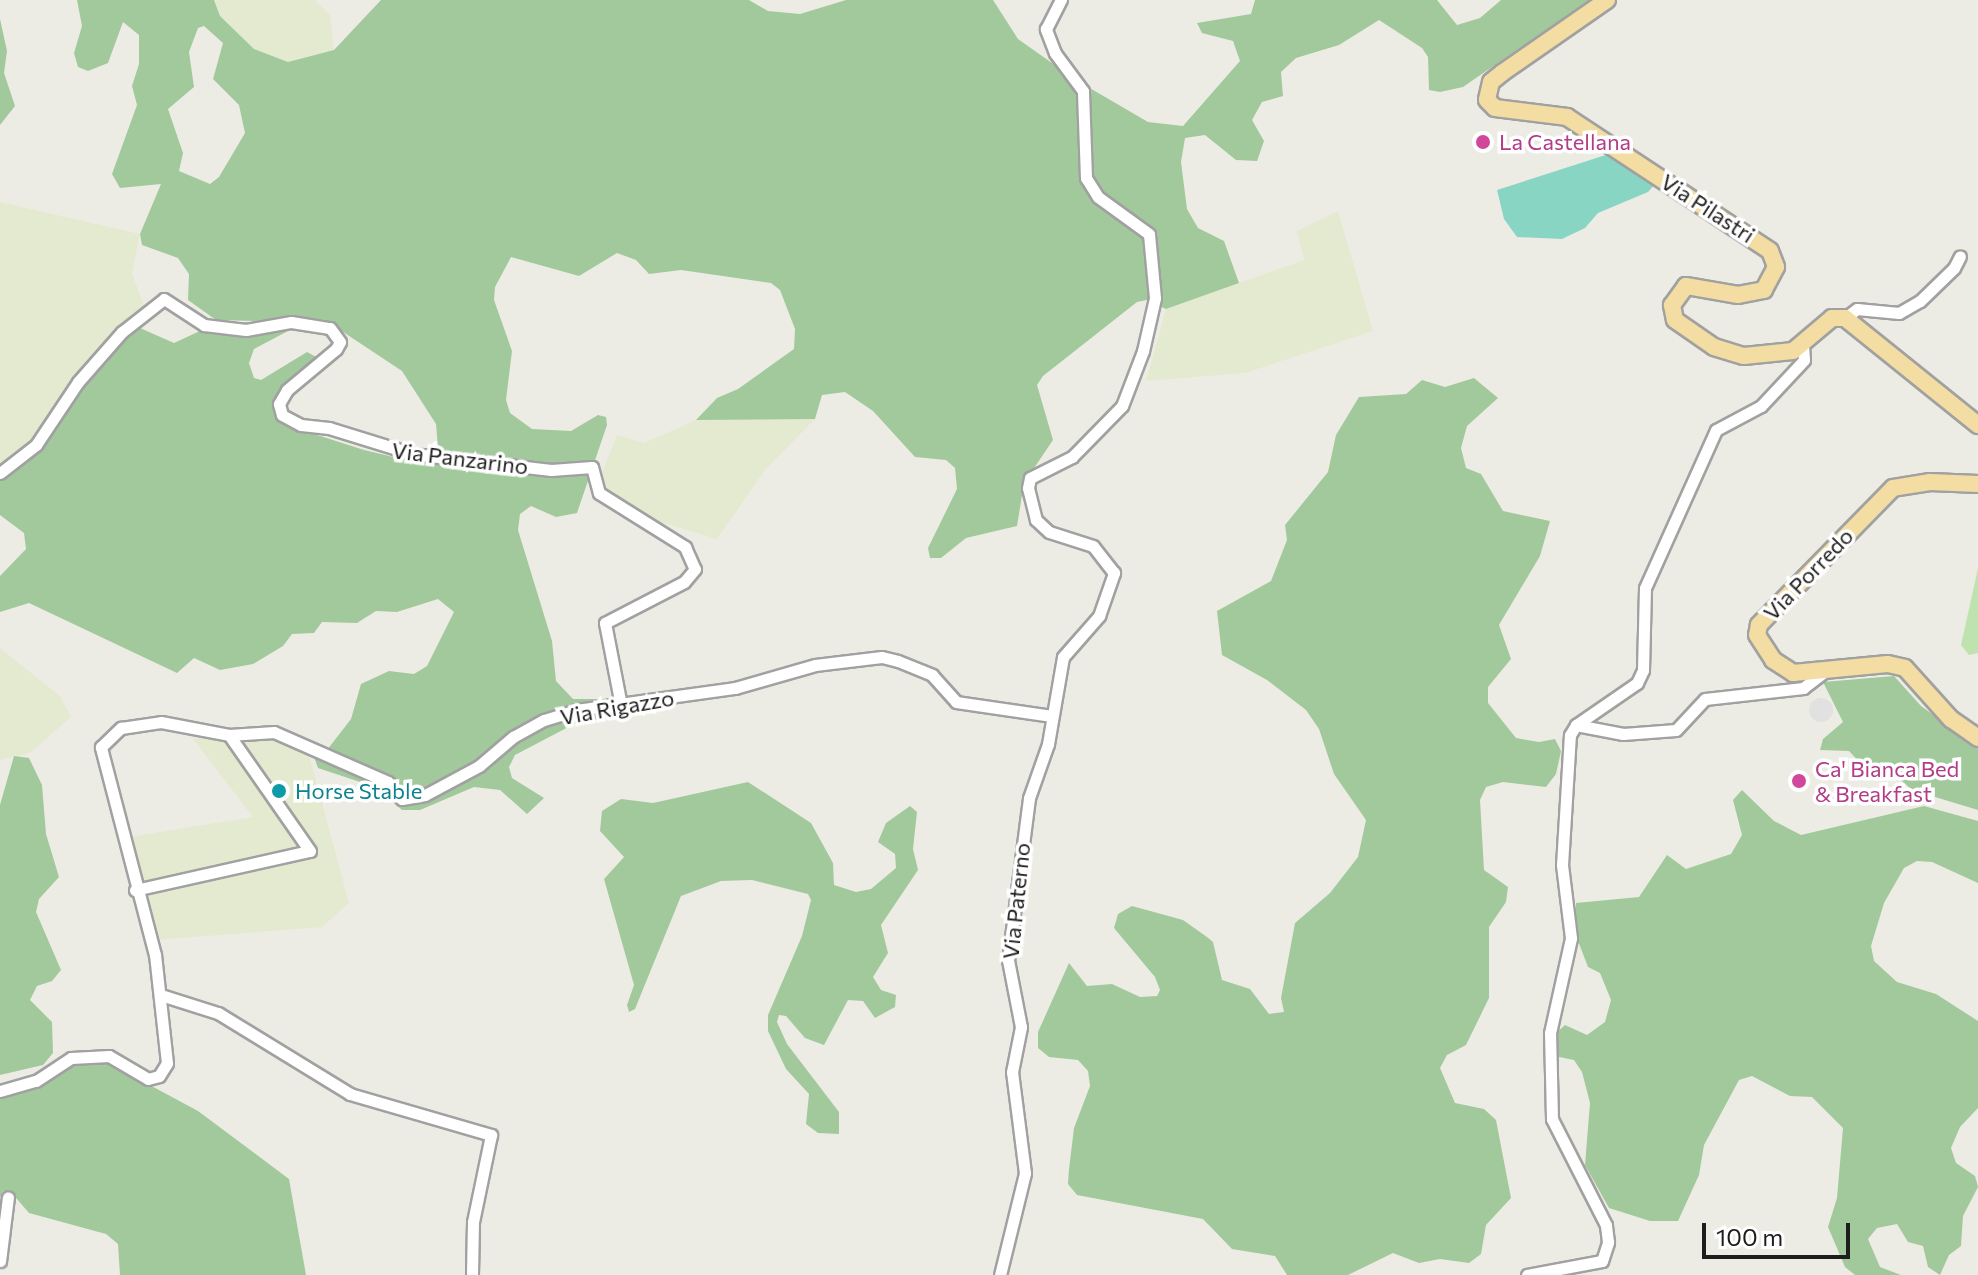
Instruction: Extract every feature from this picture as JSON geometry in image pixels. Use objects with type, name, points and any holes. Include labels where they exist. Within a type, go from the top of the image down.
[{"type":"main road","name":"Via Pilastri","points":[[1607,0],[1491,82],[1487,100],[1495,108],[1567,117],[1770,251],[1774,277],[1757,293],[1694,285],[1679,291],[1672,305],[1681,326],[1737,355],[1782,353],[1803,345],[1832,318],[1845,318]]},
{"type":"main road","points":[[1845,318],[1978,425]]},
{"type":"main road","name":"Via Porredo","points":[[1978,484],[1930,482],[1893,488],[1759,625],[1759,642],[1783,668],[1823,673],[1888,664],[1905,668],[1951,719],[1978,738]]},
{"type":"street","name":"Via Paterno","points":[[1000,1275],[1026,1162],[1012,1072],[1021,1027],[1008,960],[1029,798],[1052,716],[1063,657],[1099,616],[1114,573],[1093,546],[1049,532],[1036,520],[1029,497],[1030,478],[1072,457],[1122,406],[1143,351],[1155,298],[1149,234],[1098,197],[1086,178],[1083,91],[1055,53],[1046,29],[1061,0]]},
{"type":"street","points":[[1845,318],[1857,309],[1899,313],[1920,301],[1954,268],[1960,256]]},
{"type":"street","name":"Via Panzarino","points":[[0,473],[36,445],[78,382],[122,332],[164,299],[204,325],[246,330],[291,322],[330,328],[340,342],[336,349],[287,390],[279,404],[282,415],[301,425],[329,428],[413,454],[551,470],[592,467],[599,493],[685,547],[695,569],[684,582],[605,623],[621,705]]},
{"type":"street","points":[[1527,1275],[1602,1261],[1608,1242],[1606,1225],[1552,1119],[1550,1033],[1571,938],[1562,865],[1565,791],[1576,725],[1637,683],[1643,670],[1645,588],[1716,430],[1761,406],[1804,360],[1803,345]]},
{"type":"street","name":"Via Rigazzo","points":[[0,1091],[36,1081],[71,1058],[109,1056],[148,1079],[159,1076],[167,1063],[164,996],[101,747],[121,728],[161,722],[229,735],[274,732],[388,782],[402,799],[425,795],[479,766],[513,737],[544,720],[735,688],[815,665],[882,657],[932,675],[956,702],[1052,716]]},
{"type":"street","points":[[1576,725],[1623,734],[1676,730],[1705,699],[1803,688],[1823,673]]},
{"type":"street","points":[[135,890],[310,851],[229,735]]},
{"type":"street","points":[[164,996],[218,1013],[350,1094],[491,1135],[473,1222],[472,1275]]},
{"type":"street","points":[[0,1261],[8,1197]]},
{"type":"green space","points":[[77,0],[214,0],[220,16],[254,49],[288,62],[334,50],[381,0],[749,0],[768,11],[800,14],[846,0],[993,0],[1018,39],[1076,80],[1148,122],[1183,126],[1240,61],[1233,41],[1202,33],[1197,23],[1251,14],[1255,0],[1437,0],[1457,25],[1480,18],[1501,0],[1589,0],[1463,87],[1440,92],[1429,90],[1428,57],[1422,48],[1379,20],[1339,45],[1296,58],[1281,72],[1283,96],[1262,102],[1252,120],[1264,141],[1257,161],[1236,160],[1205,135],[1185,138],[1181,162],[1187,209],[1198,228],[1224,241],[1239,283],[1166,309],[1147,300],[1137,302],[1043,376],[1037,385],[1053,440],[1024,483],[1017,526],[966,538],[941,558],[930,558],[928,548],[957,489],[955,468],[946,460],[915,457],[873,411],[845,392],[822,395],[815,419],[696,420],[717,398],[738,389],[794,349],[795,329],[780,290],[771,283],[681,270],[649,274],[636,260],[617,253],[579,276],[511,257],[495,287],[494,300],[512,351],[506,400],[510,413],[532,429],[571,431],[598,415],[606,417],[607,425],[577,513],[556,517],[531,506],[520,514],[518,530],[552,641],[556,681],[573,699],[597,699],[608,709],[606,718],[576,723],[515,755],[509,767],[512,778],[544,798],[527,814],[500,790],[474,787],[420,810],[402,810],[375,787],[318,768],[313,754],[327,750],[351,719],[361,684],[389,671],[414,674],[427,666],[454,612],[438,599],[397,612],[376,611],[357,623],[322,622],[314,633],[292,634],[283,646],[253,664],[220,670],[194,658],[177,673],[29,603],[0,612],[0,576],[26,549],[24,533],[0,515],[0,479],[27,463],[94,368],[140,328],[174,343],[202,330],[288,331],[254,349],[249,363],[254,378],[261,380],[307,352],[320,359],[277,394],[275,406],[283,424],[364,450],[415,462],[439,461],[436,424],[402,371],[325,320],[286,316],[261,321],[216,320],[188,300],[189,274],[178,258],[142,245],[140,234],[161,184],[120,188],[112,174],[137,105],[132,86],[139,64],[139,35],[123,22],[108,63],[88,71],[78,67],[74,53],[82,26]],"holes":[[[204,26],[223,43],[213,79],[239,105],[245,133],[219,177],[210,184],[179,171],[183,153],[168,109],[194,87],[189,52],[198,28]]]},
{"type":"green space","points":[[214,0],[315,0],[330,15],[334,50],[288,62],[254,49],[220,16]]},
{"type":"green space","points":[[0,19],[7,51],[4,73],[15,106],[0,125]]},
{"type":"green space","points":[[0,202],[140,234],[132,273],[145,309],[87,360],[34,440],[0,467]]},
{"type":"green space","points":[[1338,211],[1373,331],[1245,373],[1146,381],[1166,309],[1304,260],[1297,231]]},
{"type":"green space","points":[[1474,378],[1498,398],[1467,426],[1461,448],[1466,468],[1481,474],[1503,511],[1550,521],[1540,556],[1499,625],[1511,659],[1488,687],[1488,703],[1516,738],[1539,742],[1555,739],[1561,751],[1556,774],[1546,787],[1503,782],[1486,787],[1480,800],[1484,870],[1508,887],[1506,902],[1489,927],[1489,998],[1466,1045],[1447,1055],[1440,1068],[1455,1103],[1484,1109],[1496,1120],[1511,1198],[1486,1225],[1481,1254],[1469,1263],[1440,1259],[1419,1263],[1393,1253],[1348,1275],[1287,1275],[1275,1256],[1232,1249],[1203,1219],[1077,1195],[1068,1184],[1069,1169],[1074,1128],[1090,1086],[1088,1071],[1078,1060],[1049,1057],[1038,1048],[1038,1032],[1069,963],[1087,986],[1112,984],[1140,997],[1157,996],[1160,990],[1155,977],[1114,928],[1118,914],[1132,906],[1183,920],[1213,942],[1222,980],[1250,989],[1269,1014],[1284,1012],[1281,998],[1295,923],[1330,893],[1358,857],[1366,820],[1334,774],[1319,729],[1306,710],[1267,680],[1222,655],[1217,611],[1271,581],[1287,540],[1285,525],[1328,472],[1336,435],[1359,397],[1406,394],[1422,380],[1445,387]]},
{"type":"green space","points":[[815,419],[765,470],[717,539],[647,518],[598,483],[617,435],[644,443],[696,420]]},
{"type":"green space","points":[[1978,568],[1978,653],[1969,655],[1961,645]]},
{"type":"green space","points":[[0,648],[60,696],[71,717],[30,753],[0,760]]},
{"type":"green space","points":[[1894,676],[1921,706],[1978,747],[1978,810],[1912,790],[1889,769],[1866,769],[1849,751],[1820,750],[1823,739],[1843,722],[1823,682]]},
{"type":"green space","points":[[270,734],[308,751],[349,903],[322,927],[155,940],[123,838],[253,817],[193,739]]},
{"type":"green space","points":[[14,756],[29,758],[42,785],[46,834],[59,877],[39,899],[36,912],[61,970],[52,981],[37,986],[30,1000],[52,1022],[53,1053],[43,1065],[0,1075],[0,805]]},
{"type":"green space","points":[[748,782],[811,823],[833,863],[834,885],[856,892],[871,889],[896,868],[895,854],[878,842],[886,823],[910,806],[917,812],[913,849],[918,870],[881,925],[888,953],[873,977],[881,990],[896,995],[895,1007],[875,1018],[863,1001],[848,1000],[824,1045],[805,1038],[786,1016],[779,1015],[777,1022],[787,1044],[839,1112],[839,1134],[818,1133],[806,1124],[809,1094],[786,1069],[768,1031],[768,1015],[802,936],[811,900],[808,894],[752,880],[721,881],[681,896],[635,1009],[629,1012],[627,1005],[634,985],[604,879],[624,857],[600,831],[602,811],[621,799],[653,803]]},
{"type":"green space","points":[[1742,790],[1774,821],[1801,835],[1924,806],[1978,821],[1978,883],[1932,862],[1917,861],[1904,868],[1884,903],[1871,946],[1874,961],[1897,982],[1936,994],[1978,1021],[1978,1108],[1960,1127],[1951,1148],[1956,1163],[1975,1176],[1978,1187],[1963,1216],[1961,1246],[1949,1255],[1940,1275],[1928,1267],[1923,1246],[1908,1242],[1897,1224],[1877,1228],[1868,1239],[1880,1267],[1901,1275],[1855,1275],[1845,1267],[1828,1227],[1837,1198],[1843,1128],[1812,1097],[1790,1096],[1752,1076],[1739,1080],[1704,1145],[1699,1175],[1678,1221],[1650,1221],[1609,1208],[1585,1165],[1590,1103],[1582,1072],[1574,1060],[1554,1056],[1555,1034],[1565,1025],[1587,1035],[1605,1022],[1611,1000],[1600,973],[1588,967],[1575,933],[1576,903],[1639,897],[1667,855],[1686,869],[1731,854],[1742,835],[1733,800]]},
{"type":"green space","points":[[105,1061],[198,1111],[289,1179],[306,1275],[120,1275],[118,1244],[106,1234],[29,1213],[11,1192],[3,1191],[0,1198],[0,1098],[41,1086],[73,1066]]},
{"type":"shaded area","points":[[1615,152],[1658,181],[1648,192],[1598,213],[1585,228],[1562,239],[1517,237],[1504,219],[1497,190]]},
{"type":"shaded area","points":[[1821,698],[1830,701],[1833,710],[1830,719],[1821,722],[1812,719],[1809,710],[1812,701]]},
{"type":"place","name":"La Castellana","points":[[1483,142]]},
{"type":"place","name":"Ca' Bianca Bed & Breakfast","points":[[1799,781]]},
{"type":"place","name":"Horse Stable","points":[[279,791]]}]
